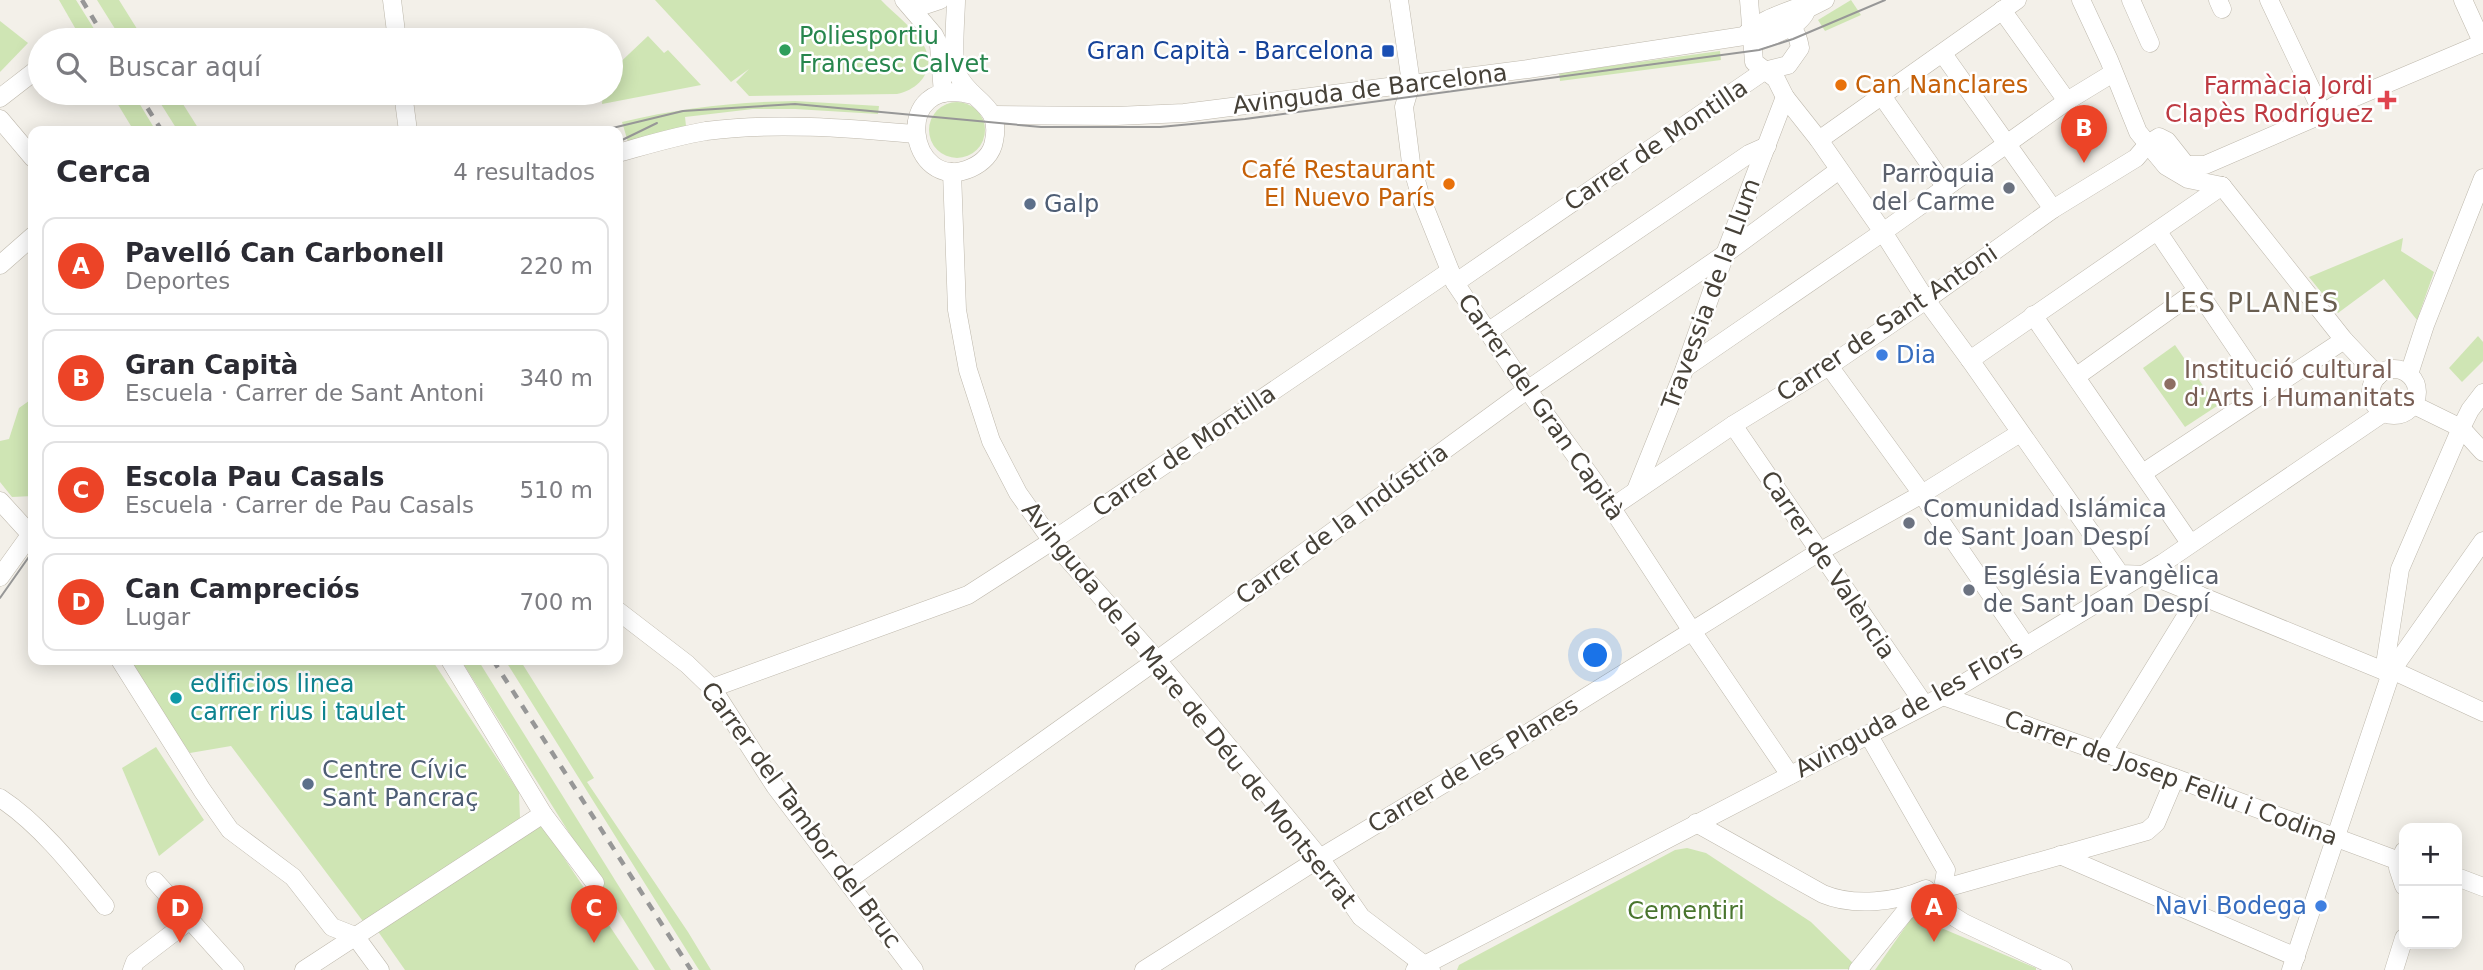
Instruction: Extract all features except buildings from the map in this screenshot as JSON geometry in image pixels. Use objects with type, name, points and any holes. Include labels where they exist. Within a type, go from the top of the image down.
[{"type":"street","points":[[392,0],[396,28]]},
{"type":"street","points":[[906,1],[922,6],[940,0]]},
{"type":"street","points":[[956,0],[957,75],[973,95],[985,103],[993,115],[996,132],[993,148],[983,161],[969,170],[952,172],[938,168],[927,160],[919,148],[915,134],[916,121],[931,99],[943,93],[958,91],[973,95]]},
{"type":"street","name":"Carrer del Gran Capità","points":[[1399,0],[1411,83],[1404,107],[1411,163],[1421,198],[1452,277],[1790,775]]},
{"type":"street","points":[[1749,0],[1749,35],[1754,62],[1776,79],[1785,97],[1819,139],[1926,300],[2120,574],[2150,575],[2483,711]]},
{"type":"street","name":"Avinguda de Barcelona","points":[[1749,35],[1774,17],[1799,7],[1807,9],[1825,0]]},
{"type":"street","points":[[2081,0],[2138,132],[2154,140],[2168,141],[2186,166],[2205,166],[2323,114],[2334,106],[2483,44],[2463,0]]},
{"type":"street","points":[[2131,0],[2150,43]]},
{"type":"street","points":[[2269,0],[2323,114]]},
{"type":"street","points":[[906,1],[939,45],[943,93]]},
{"type":"street","points":[[1819,139],[2010,5],[2067,101]]},
{"type":"street","name":"Avinguda de Barcelona","points":[[993,115],[1116,116],[1184,113],[1528,69],[1749,35],[1791,26],[1805,16],[1807,9]]},
{"type":"street","points":[[1774,17],[1791,26]]},
{"type":"street","name":"Carrer de Montilla","points":[[712,688],[968,595],[1764,71],[1788,65],[1800,48],[1796,30],[1791,26]]},
{"type":"street","points":[[1943,54],[2053,209]]},
{"type":"street","points":[[1685,368],[2067,101],[2113,72]]},
{"type":"street","points":[[0,98],[28,76]]},
{"type":"street","points":[[1882,96],[1945,186]]},
{"type":"street","name":"Travessia de la Llum","points":[[1636,491],[1685,368],[1785,97]]},
{"type":"street","points":[[405,105],[407,126]]},
{"type":"street","points":[[0,119],[28,152]]},
{"type":"street","points":[[623,152],[705,132],[769,127],[818,127],[915,134]]},
{"type":"street","points":[[2154,140],[2166,166],[2188,179],[2222,186],[2344,340],[2378,376]]},
{"type":"street","name":"Carrer de Sant Antoni","points":[[1611,508],[1733,425],[1829,366],[2053,209],[2136,158],[2154,140]]},
{"type":"street","points":[[1489,331],[1749,154],[1767,146]]},
{"type":"street","name":"Carrer de la Indústria","points":[[847,881],[1528,390],[1725,254],[1839,170]]},
{"type":"street","name":"Avinguda de la Mare de Déu de Montserrat","points":[[952,172],[957,310],[968,370],[992,441],[1018,493],[1052,541],[1157,660],[1320,858],[1362,917],[1423,968]]},
{"type":"street","points":[[2409,374],[2425,325],[2478,210],[2483,178]]},
{"type":"street","points":[[1970,360],[2222,186]]},
{"type":"street","points":[[2158,232],[2266,393]]},
{"type":"street","points":[[0,265],[28,240]]},
{"type":"street","points":[[2077,376],[2196,291]]},
{"type":"street","points":[[2033,315],[2190,543]]},
{"type":"street","points":[[2143,473],[2344,340]]},
{"type":"street","points":[[1829,366],[1922,494],[2026,646]]},
{"type":"street","points":[[2393,369],[2409,374],[2418,389],[2414,405],[2401,415],[2391,416],[2376,408],[2371,393],[2373,382],[2378,376],[2393,369]]},
{"type":"street","points":[[2060,855],[2293,963],[2337,837],[2388,671],[2400,569],[2461,428],[2483,393]]},
{"type":"street","points":[[2414,405],[2461,428],[2483,452]]},
{"type":"street","name":"Avinguda de les Flors","points":[[1423,968],[1943,696],[2163,563],[2383,413]]},
{"type":"street","name":"Carrer de València","points":[[1733,425],[1924,704]]},
{"type":"street","name":"Carrer de les Planes","points":[[1144,970],[1320,858],[1538,727],[1819,552],[1922,494],[2020,433]]},
{"type":"street","points":[[0,501],[28,534]]},
{"type":"street","points":[[2388,671],[2483,541]]},
{"type":"street","points":[[0,577],[28,542]]},
{"type":"street","points":[[2102,753],[2199,595]]},
{"type":"street","name":"Carrer del Tambor del Bruc","points":[[623,615],[687,664],[712,688],[775,786],[914,970]]},
{"type":"street","points":[[123,665],[230,830],[293,877],[332,927],[355,936],[380,970]]},
{"type":"street","points":[[453,665],[543,814],[594,883]]},
{"type":"street","name":"Carrer de Josep Feliu i Codina","points":[[1943,696],[2337,837],[2399,855]]},
{"type":"street","points":[[1868,734],[1946,870],[1946,884]]},
{"type":"street","points":[[1931,900],[1937,881],[1946,884],[2153,828],[2175,778]]},
{"type":"street","points":[[0,798],[25,818],[63,857],[105,906]]},
{"type":"street","points":[[304,970],[543,814]]},
{"type":"street","points":[[1696,823],[1823,894],[1841,901],[1877,900],[1917,893],[1964,923],[2063,970]]},
{"type":"street","points":[[2470,882],[2483,867]]},
{"type":"street","points":[[155,881],[234,970]]},
{"type":"street","points":[[1858,970],[1905,912],[1915,904],[1931,900]]},
{"type":"street","points":[[131,970],[135,962],[190,920]]},
{"type":"street","points":[[2394,970],[2401,949]]},
{"type":"green space","points":[[59,0],[76,0],[94,28],[75,28]]},
{"type":"green space","points":[[97,0],[119,0],[136,28],[114,28]]},
{"type":"green space","name":"Poliesportiu Francesc Calvet","points":[[655,0],[881,0],[923,44],[927,53],[927,69],[913,87],[897,94],[749,96],[736,82],[749,69],[731,82]]},
{"type":"green space","points":[[1851,0],[1861,15],[1825,31],[1818,20]]},
{"type":"green space","points":[[0,21],[28,43],[0,72]]},
{"type":"green space","points":[[648,36],[664,53],[668,50],[701,85],[623,100],[623,60]]},
{"type":"green space","points":[[1720,51],[1721,60],[1560,81],[1559,73]]},
{"type":"green space","points":[[795,101],[879,106],[878,114],[753,109],[685,117],[686,126],[628,142],[622,122],[708,107]]},
{"type":"green space","points":[[951,102],[963,102],[973,106],[981,114],[985,130],[981,146],[973,154],[963,158],[951,158],[941,154],[933,146],[929,136],[929,124],[933,114],[941,106]]},
{"type":"green space","points":[[118,105],[140,105],[153,126],[131,126]]},
{"type":"green space","points":[[162,105],[184,105],[197,126],[175,126]]},
{"type":"green space","points":[[2403,238],[2401,251],[2434,272],[2417,320],[2384,279],[2338,313],[2309,277]]},
{"type":"green space","points":[[2478,336],[2483,342],[2483,361],[2462,382],[2449,368]]},
{"type":"green space","points":[[2175,345],[2217,406],[2185,427],[2143,368]]},
{"type":"green space","points":[[28,402],[28,496],[12,497],[0,482],[0,441],[9,439],[19,408]]},
{"type":"green space","points":[[129,665],[435,665],[519,792],[520,819],[365,924],[231,746],[190,753]]},
{"type":"green space","points":[[464,665],[481,665],[671,970],[655,970]]},
{"type":"green space","points":[[508,665],[523,665],[594,778],[587,782],[711,970],[699,970]]},
{"type":"green space","points":[[156,747],[204,820],[159,856],[122,768]]},
{"type":"green space","points":[[542,825],[639,970],[405,970],[377,930]]},
{"type":"green space","name":"Cementiri","points":[[1687,848],[1706,853],[1811,922],[1859,969],[1457,970],[1459,965],[1675,850]]},
{"type":"green space","points":[[1913,916],[2036,968],[2036,970],[1875,970]]},
{"type":"tram line","points":[[621,126],[683,111],[795,104],[1041,127],[1160,127],[1245,119],[1759,50],[1793,39],[1885,0]]},
{"type":"tram line","points":[[623,140],[657,123]]},
{"type":"tram line","points":[[0,598],[28,558]]},
{"type":"railway","points":[[82,0],[99,28]]},
{"type":"railway","points":[[146,105],[159,126]]},
{"type":"railway","points":[[496,665],[691,970]]},
{"type":"place","name":"Poliesportiu Francesc Calvet","points":[[785,50]]},
{"type":"place","name":"Gran Capità - Barcelona","points":[[1388,51]]},
{"type":"place","name":"Can Nanclares","points":[[1841,85]]},
{"type":"place","name":"Farmàcia Jordi Clapès Rodríguez","points":[[2387,100]]},
{"type":"place","name":"Gran Capità","points":[[2084,163]]},
{"type":"place","name":"Café Restaurant El Nuevo París","points":[[1449,184]]},
{"type":"place","name":"Parròquia del Carme","points":[[2009,188]]},
{"type":"place","name":"Galp","points":[[1030,204]]},
{"type":"place","name":"Dia","points":[[1882,355]]},
{"type":"place","name":"Institució cultural d'Arts i Humanitats","points":[[2170,384]]},
{"type":"place","name":"Comunidad Islámica de Sant Joan Despí","points":[[1909,523]]},
{"type":"place","name":"Església Evangèlica de Sant Joan Despí","points":[[1969,590]]},
{"type":"place","name":"edificios linea carrer rius i taulet","points":[[176,698]]},
{"type":"place","name":"Centre Cívic Sant Pancraç","points":[[308,784]]},
{"type":"place","name":"Navi Bodega","points":[[2321,906]]},
{"type":"place","name":"Pavelló Can Carbonell","points":[[1934,942]]},
{"type":"place","name":"Can Campreciós","points":[[180,943]]},
{"type":"place","name":"Escola Pau Casals","points":[[594,943]]},
{"type":"district","name":"LES PLANES","points":[[2252,303]]}]
